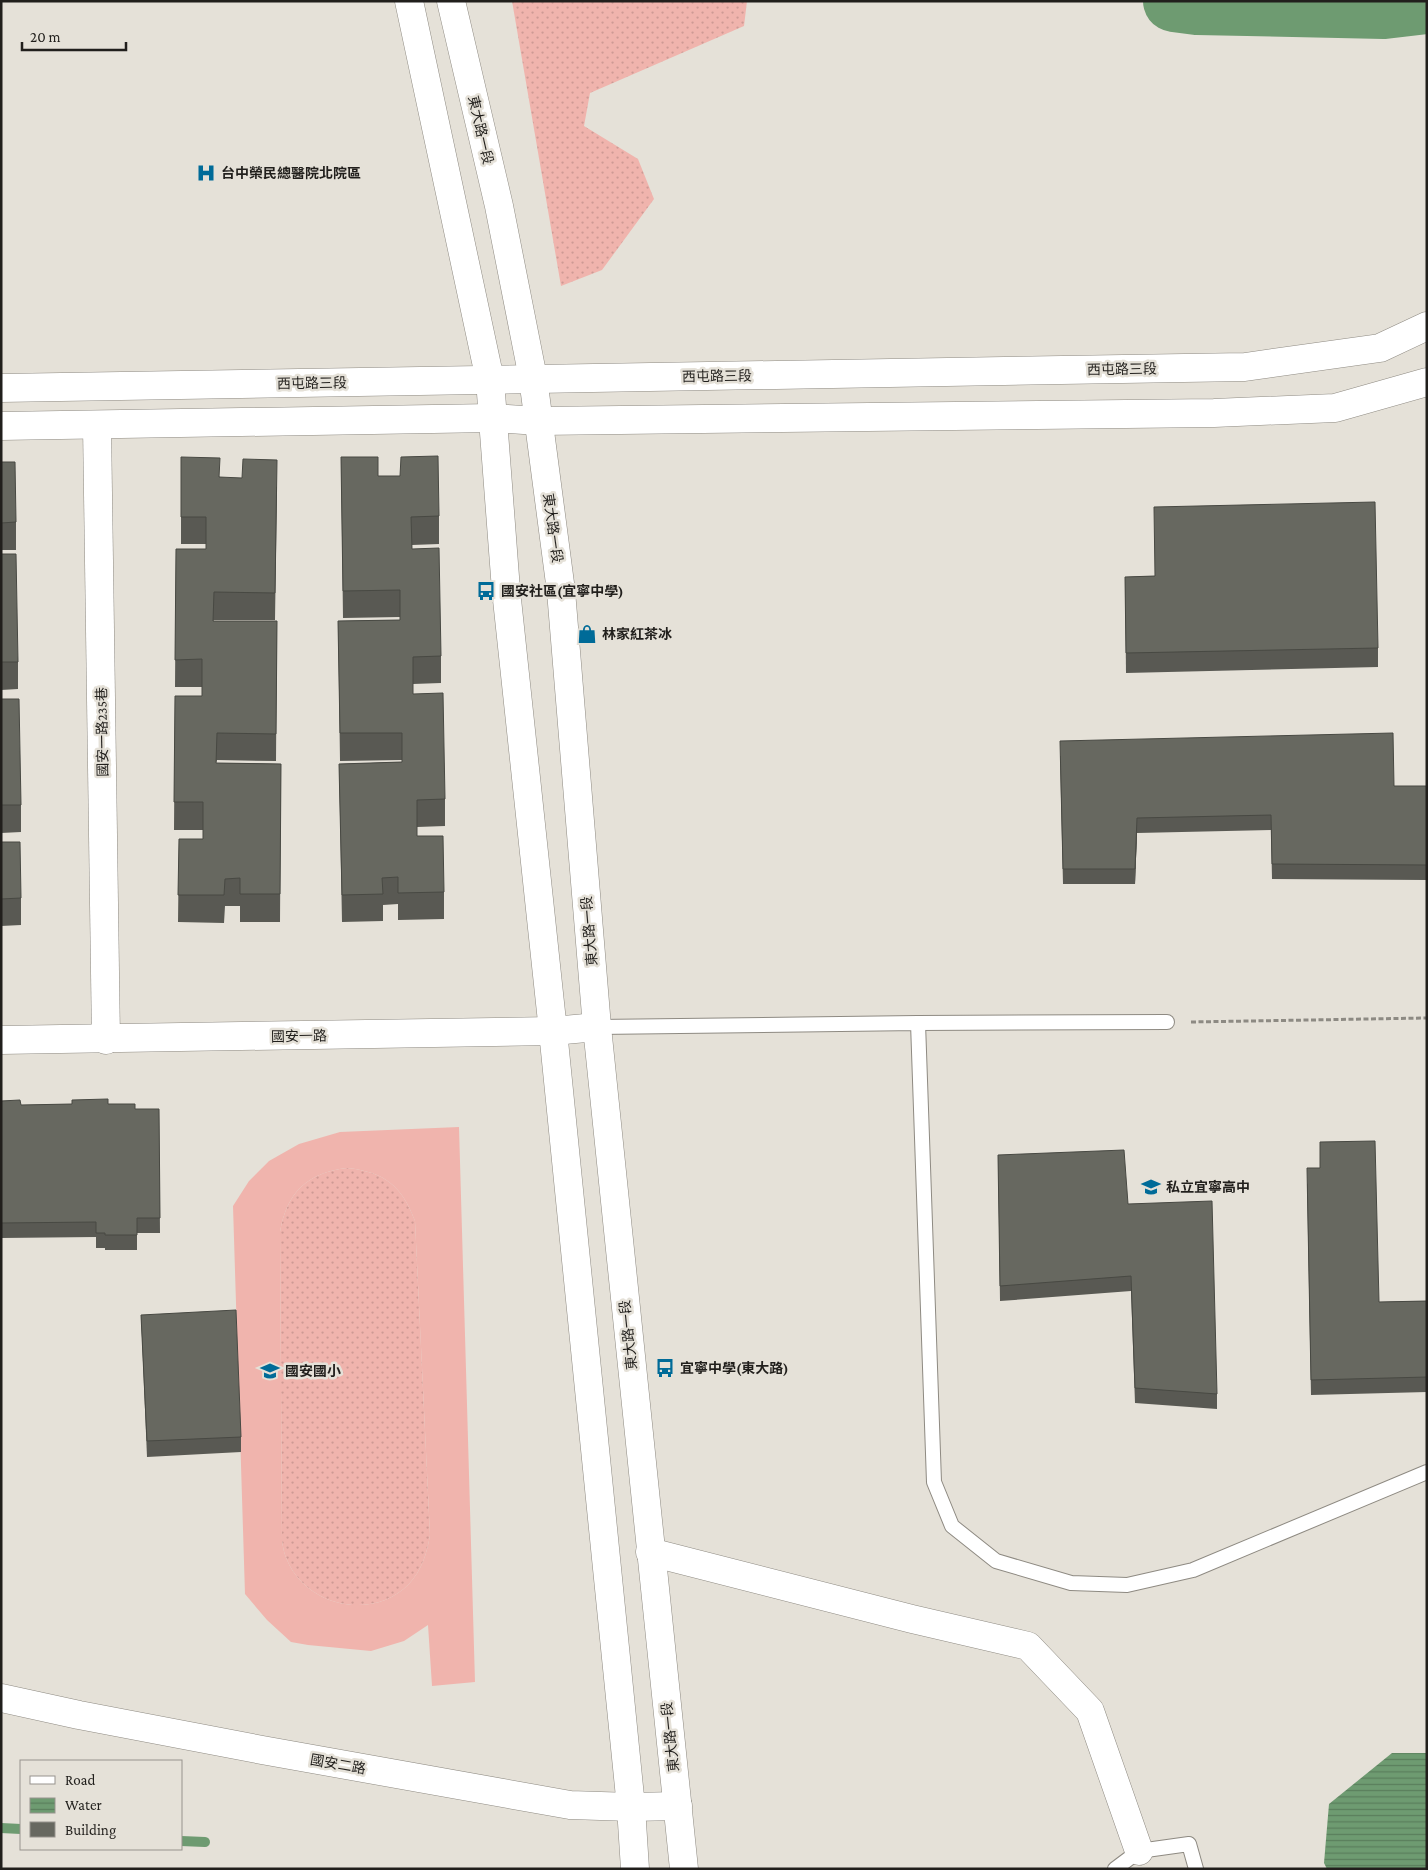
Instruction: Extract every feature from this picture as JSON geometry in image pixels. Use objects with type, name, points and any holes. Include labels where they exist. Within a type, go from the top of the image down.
[{"type":"street","points":[[409,1],[490,380],[506,590],[553,1031],[631,1807],[634,1869]]},
{"type":"street","name":"東大路一段","points":[[451,1],[499,206],[533,378],[561,591],[597,1027],[684,1869]]},
{"type":"street","name":"西屯路三段","points":[[1,388],[1245,367],[1380,348],[1427,326]]},
{"type":"street","points":[[1,426],[492,418],[539,421],[1214,413],[1335,408],[1427,382]]},
{"type":"street","name":"國安一路235巷","points":[[97,425],[106,1040]]},
{"type":"street","name":"國安一路","points":[[1,1040],[106,1040],[553,1031],[597,1027]]},
{"type":"street","points":[[650,1552],[912,1619],[1028,1646],[1090,1711],[1139,1850]]},
{"type":"street","name":"國安二路","points":[[1,1698],[252,1748],[570,1805],[678,1806]]},
{"type":"lane","points":[[597,1027],[1167,1022]]},
{"type":"lane","points":[[918,1023],[934,1482],[952,1526],[996,1560],[1071,1583],[1127,1585],[1193,1570],[1427,1472]]},
{"type":"lane","points":[[1115,1869],[1139,1850],[1189,1844],[1196,1869]]},
{"type":"path","points":[[1167,1022],[1427,1018]]},
{"type":"shaded area","points":[[512,1],[747,1],[744,26],[590,93],[584,126],[638,159],[654,199],[602,270],[561,286]]},
{"type":"shaded area","points":[[459,1127],[475,1682],[432,1686],[428,1625],[404,1641],[371,1651],[308,1645],[291,1642],[267,1620],[245,1594],[233,1206],[249,1181],[269,1161],[299,1144],[340,1132]],"holes":[[[347,1168],[382,1177],[398,1190],[415,1221],[430,1535],[423,1561],[409,1584],[394,1596],[378,1602],[360,1605],[342,1604],[325,1598],[309,1589],[297,1576],[287,1560],[282,1541],[280,1232],[283,1218],[294,1195],[310,1180],[321,1174]]]},
{"type":"shaded area","points":[[347,1168],[372,1173],[390,1183],[404,1199],[415,1221],[430,1535],[423,1561],[409,1584],[394,1596],[378,1602],[360,1605],[342,1604],[325,1598],[309,1589],[297,1576],[287,1560],[282,1541],[280,1232],[288,1206],[301,1187],[321,1174]]},
{"type":"water","points":[[1392,1753],[1427,1753],[1427,1869],[1327,1869],[1324,1863],[1329,1804]]},
{"type":"building","points":[[438,456],[439,516],[411,517],[412,549],[439,548],[441,656],[413,657],[413,694],[443,693],[445,799],[417,800],[417,836],[443,836],[444,892],[398,893],[398,877],[382,878],[383,894],[342,895],[339,764],[402,762],[402,733],[340,733],[338,621],[400,620],[400,590],[343,591],[341,457],[378,457],[378,476],[400,476],[401,457]]},
{"type":"building","points":[[181,457],[220,458],[219,477],[242,478],[243,459],[277,460],[275,593],[214,592],[213,621],[277,621],[276,734],[217,733],[216,763],[281,764],[280,894],[240,894],[240,878],[225,879],[224,895],[178,895],[179,839],[203,839],[203,802],[174,802],[175,696],[202,696],[202,659],[175,660],[176,549],[206,549],[206,517],[181,517]]},
{"type":"building","points":[[1,462],[15,462],[16,522],[1,523]]},
{"type":"building","points":[[1375,502],[1378,648],[1126,653],[1125,577],[1155,576],[1154,507]]},
{"type":"building","points":[[1,554],[16,554],[18,662],[1,662]]},
{"type":"building","points":[[1,699],[19,699],[21,805],[1,805]]},
{"type":"building","points":[[1393,733],[1394,786],[1427,786],[1427,865],[1272,864],[1271,815],[1137,818],[1135,869],[1063,869],[1060,741]]},
{"type":"building","points":[[1,842],[20,842],[21,898],[1,899]]},
{"type":"building","points":[[108,1099],[108,1104],[135,1104],[135,1109],[159,1109],[160,1218],[137,1218],[137,1235],[105,1235],[105,1233],[96,1233],[96,1222],[1,1223],[1,1101],[20,1100],[21,1105],[72,1104],[72,1100]]},
{"type":"building","points":[[1375,1141],[1379,1302],[1427,1301],[1427,1377],[1311,1380],[1307,1168],[1320,1168],[1320,1142]]},
{"type":"building","points":[[1124,1150],[1128,1204],[1212,1201],[1217,1394],[1135,1388],[1131,1276],[1000,1286],[998,1155]]},
{"type":"building","points":[[236,1310],[241,1437],[147,1441],[141,1315]]},
{"type":"waterway","points":[[1174,1],[1197,4],[1384,8],[1427,3]]},
{"type":"waterway","points":[[1,1828],[20,1829]]},
{"type":"waterway","points":[[182,1841],[205,1842]]},
{"type":"place","name":"台中榮民總醫院北院區","points":[[206,173]]},
{"type":"place","name":"國安社區(宜寧中學)","points":[[486,591]]},
{"type":"place","name":"林家紅茶冰","points":[[587,634]]},
{"type":"place","name":"私立宜寧高中","points":[[1151,1187]]},
{"type":"place","name":"宜寧中學(東大路)","points":[[665,1368]]},
{"type":"place","name":"國安國小","points":[[270,1371]]}]
